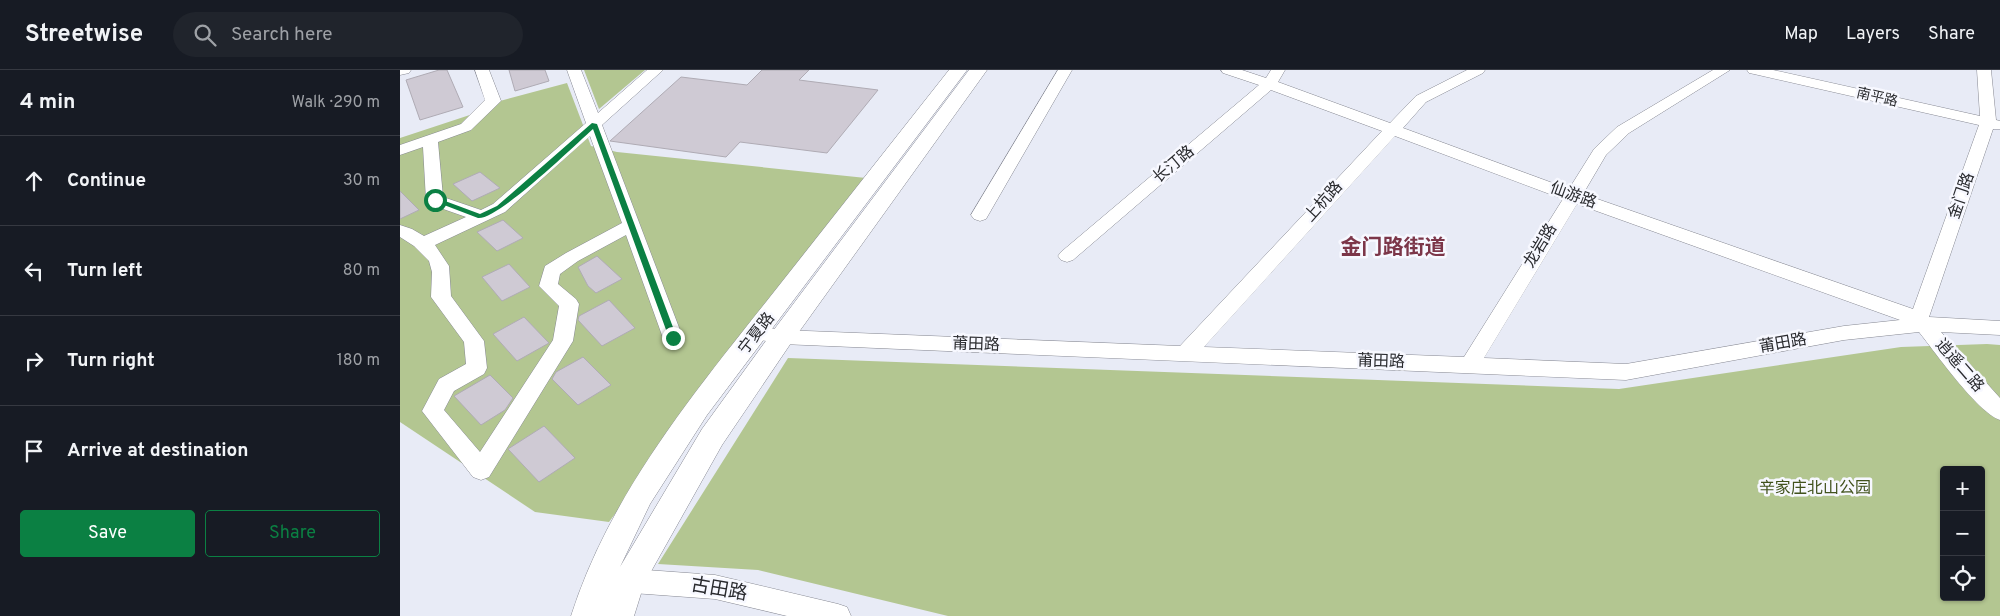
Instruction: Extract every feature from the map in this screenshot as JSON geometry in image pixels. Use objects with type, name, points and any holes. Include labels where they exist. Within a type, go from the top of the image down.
[{"type":"main road","name":"宁夏路","points":[[587,616],[598,580],[640,495],[698,408],[958,70]]},
{"type":"main road","name":"宁夏路","points":[[618,616],[630,579],[712,437],[782,337],[978,70]]},
{"type":"street","points":[[400,71],[404,70]]},
{"type":"street","points":[[400,150],[466,127],[493,101],[482,70]]},
{"type":"street","points":[[574,70],[673,338]]},
{"type":"street","points":[[422,244],[499,208],[656,70]]},
{"type":"street","points":[[980,215],[1065,70]]},
{"type":"street","name":"仙游路","points":[[1228,70],[1274,77],[1391,129],[1922,322]]},
{"type":"street","name":"上杭路","points":[[1186,353],[1391,129],[1421,99],[1478,70]]},
{"type":"street","name":"龙岩路","points":[[1469,366],[1600,152],[1623,130],[1723,70]]},
{"type":"street","name":"南平路","points":[[1754,70],[1994,124]]},
{"type":"street","name":"金门路","points":[[1922,322],[1994,124],[1984,70]]},
{"type":"street","name":"长汀路","points":[[1067,256],[1274,77]]},
{"type":"street","points":[[430,140],[435,200],[481,216]]},
{"type":"street","points":[[400,231],[408,233],[436,255],[442,276],[441,297],[474,341],[477,368],[446,385],[433,411],[481,470],[563,341],[569,304],[548,286],[552,270],[572,257],[632,225]]},
{"type":"street","name":"莆田路","points":[[758,332],[782,337],[1626,372],[1844,333],[1922,322],[2000,328]]},
{"type":"street","name":"逍遥二路","points":[[1922,322],[1978,390],[2000,410]]},
{"type":"street","name":"古田路","points":[[598,580],[630,579],[716,587],[838,616]]},
{"type":"green space","points":[[584,70],[645,70],[599,109]]},
{"type":"green space","points":[[567,83],[591,146],[617,152],[866,178],[609,522],[535,512],[400,422],[400,138],[494,107],[500,101]]},
{"type":"green space","name":"辛家庄北山公园","points":[[2000,345],[2000,616],[948,616],[758,570],[658,564],[788,358],[1619,389],[1901,347]]},
{"type":"building","points":[[439,70],[447,70],[463,107],[420,120],[406,80]]},
{"type":"building","points":[[509,70],[545,70],[549,81],[515,91]]},
{"type":"building","points":[[762,70],[809,70],[799,80],[878,90],[827,153],[740,142],[726,157],[610,141],[681,77],[747,85]]},
{"type":"building","points":[[480,172],[500,188],[472,201],[453,184]]},
{"type":"building","points":[[400,191],[419,210],[400,219]]},
{"type":"building","points":[[503,220],[523,238],[497,251],[477,232]]},
{"type":"building","points":[[597,256],[622,279],[596,293],[588,286],[578,267]]},
{"type":"building","points":[[509,264],[530,287],[502,301],[482,277]]},
{"type":"building","points":[[609,300],[635,328],[602,346],[578,320],[579,316]]},
{"type":"building","points":[[524,317],[549,343],[517,361],[493,334]]},
{"type":"building","points":[[583,357],[611,385],[578,405],[552,379],[556,372]]},
{"type":"building","points":[[490,375],[513,398],[505,410],[481,425],[454,396]]},
{"type":"building","points":[[544,426],[575,458],[539,482],[508,449]]},
{"type":"district","name":"金门路街道","points":[[1393,248]]},
{"type":"route","points":[[435,200],[481,216],[499,208],[594,124],[673,338]]}]
